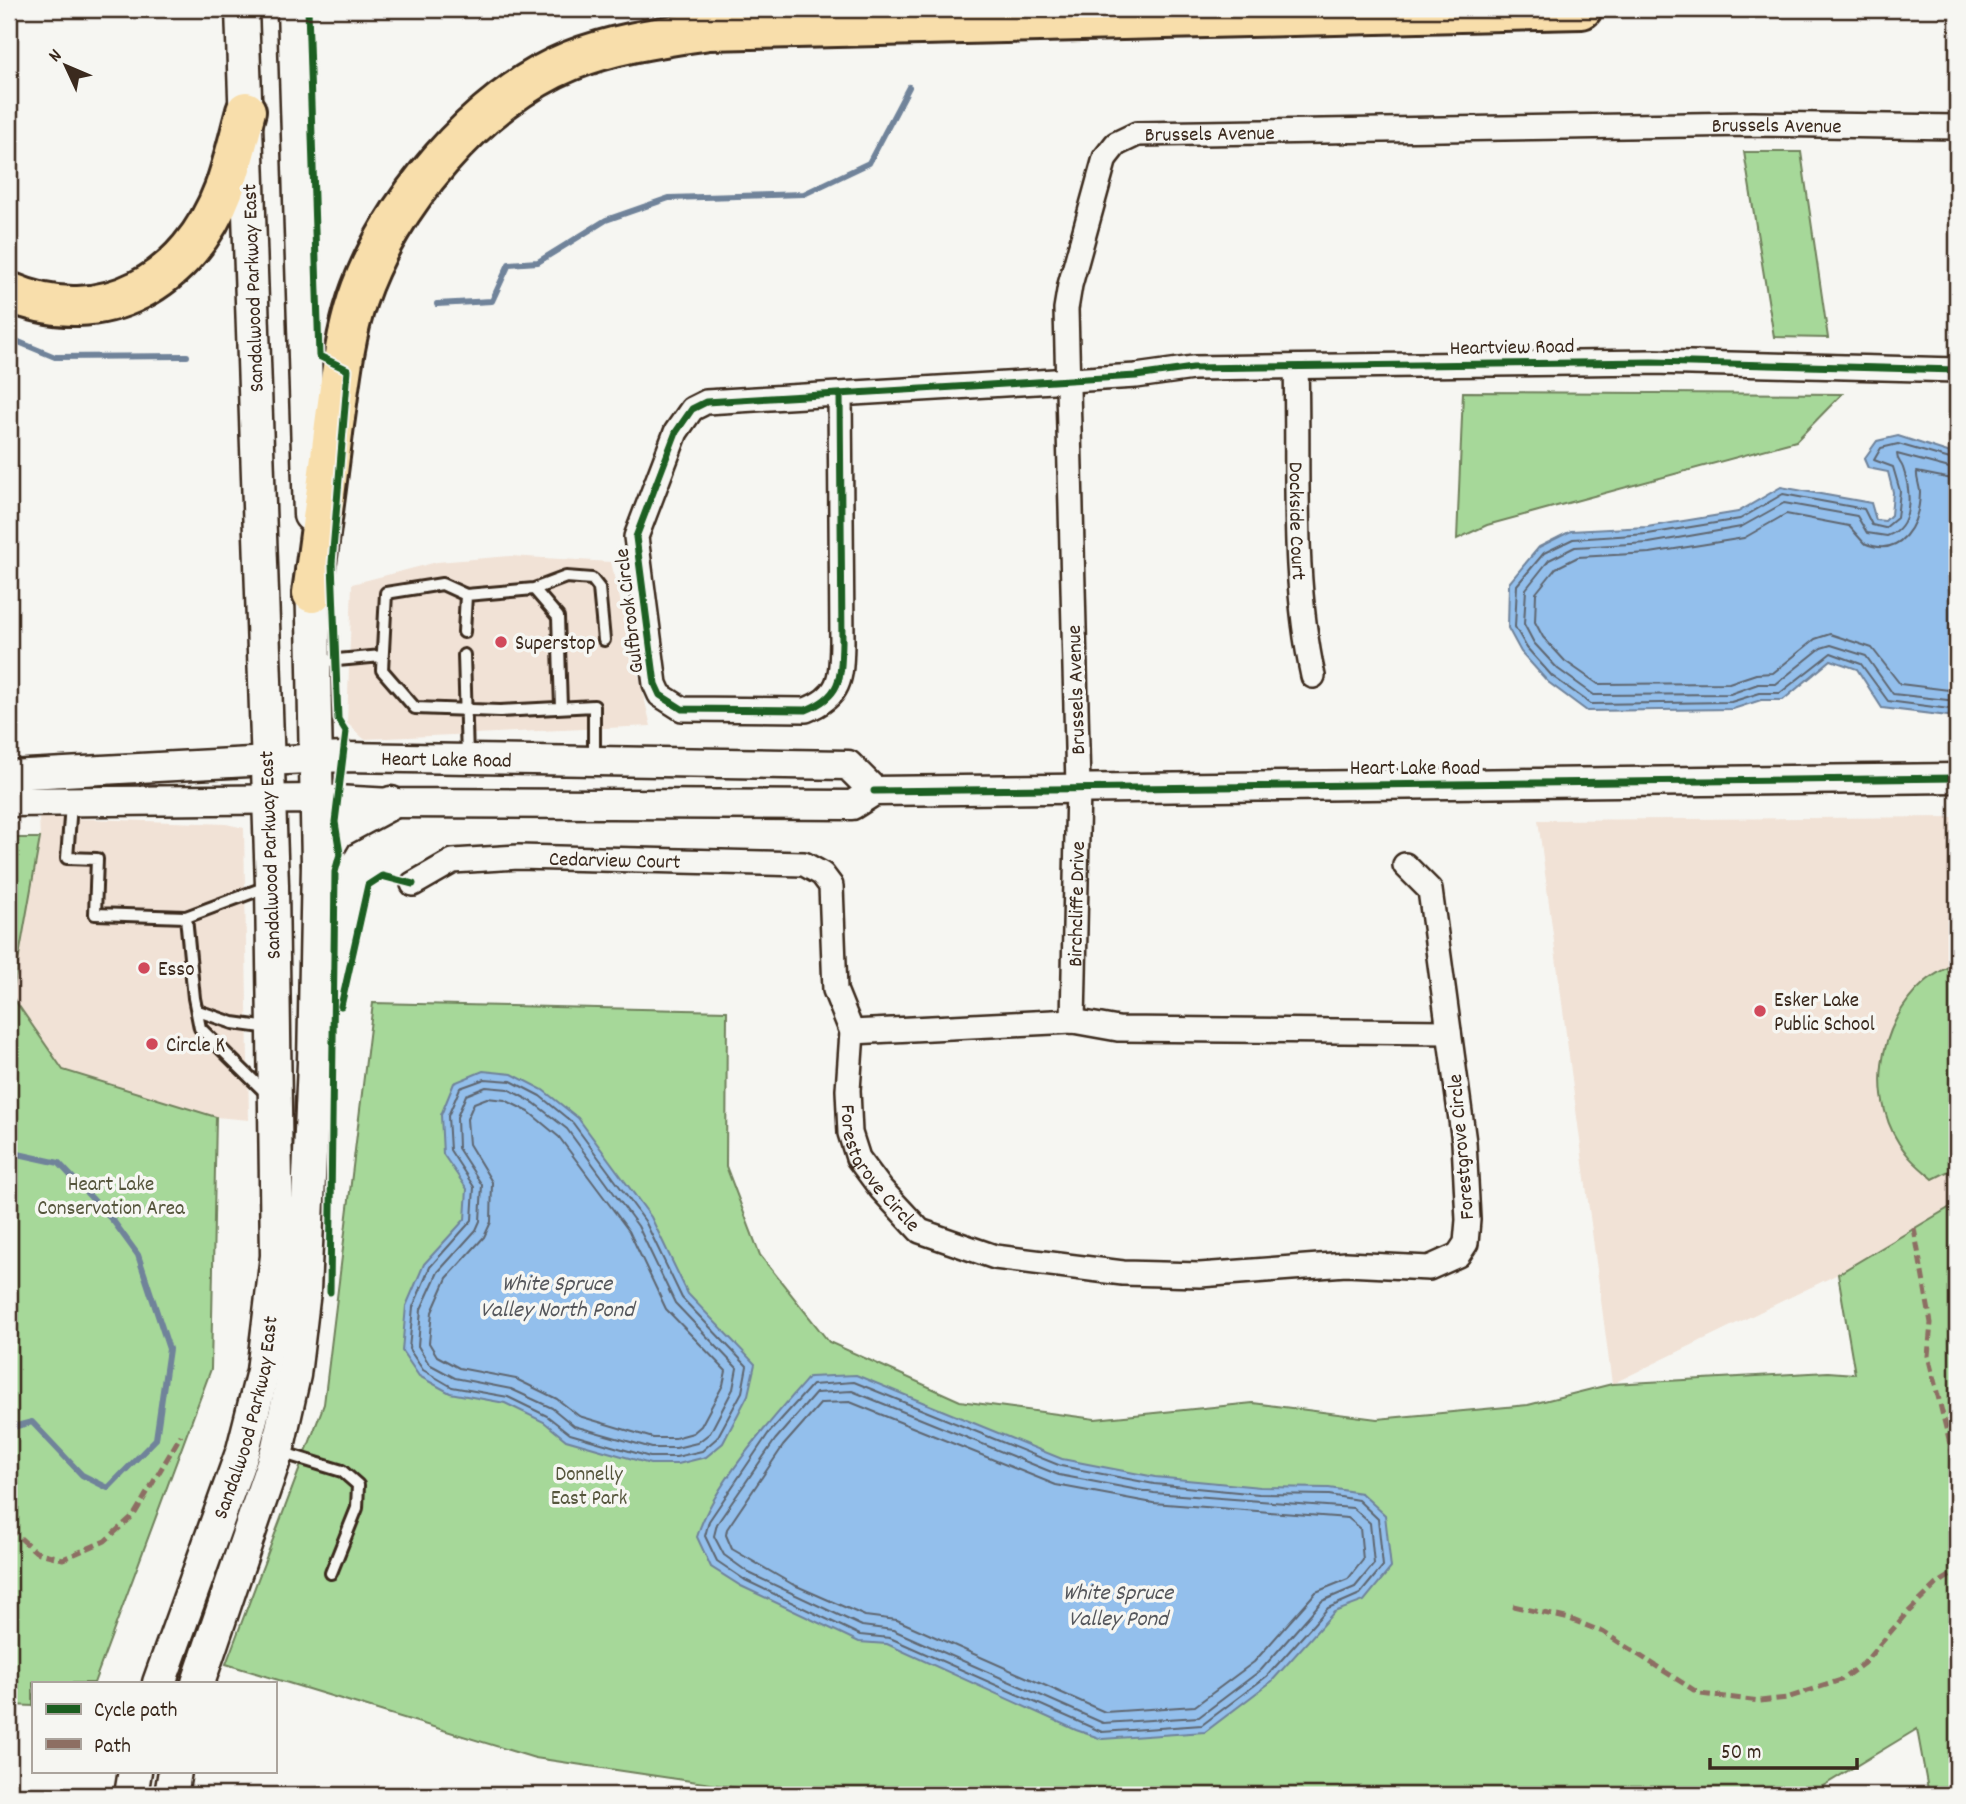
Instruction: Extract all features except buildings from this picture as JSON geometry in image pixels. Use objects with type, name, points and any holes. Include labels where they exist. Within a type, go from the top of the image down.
[{"type":"highway","points":[[312,593],[344,355],[356,301],[373,260],[423,182],[481,118],[514,92],[567,62],[599,50],[646,38],[709,30],[1582,9]]},
{"type":"highway","points":[[9,292],[48,304],[101,304],[143,288],[175,268],[202,231],[223,191],[246,111]]},
{"type":"main road","name":"Sandalwood Parkway East","points":[[159,1682],[243,1450],[263,1371],[277,1255],[271,1028],[272,885],[242,9]]},
{"type":"main road","name":"Sandalwood Parkway East","points":[[198,1682],[277,1451],[294,1375],[304,1291],[314,1063],[318,864],[295,24]]},
{"type":"main road","points":[[318,864],[337,832],[391,803]]},
{"type":"main road","points":[[271,1028],[314,1063]]},
{"type":"main road","points":[[131,1795],[135,1772]]},
{"type":"main road","points":[[170,1795],[175,1772]]},
{"type":"street","name":"Brussels Avenue","points":[[1078,788],[1066,309],[1070,285],[1105,158],[1125,137],[1137,134],[1752,124],[1957,127]]},
{"type":"street","name":"Heartview Road","points":[[1067,380],[1136,376],[1193,368],[1651,362],[1957,370]]},
{"type":"street","name":"Dockside Court","points":[[1296,367],[1299,551],[1305,640],[1313,676]]},
{"type":"street","name":"Gulfbrook Circle","points":[[839,394],[842,642],[841,674],[837,688],[820,705],[806,710],[702,710],[682,709],[670,704],[660,695],[651,670],[636,537],[676,432],[692,410],[706,402],[1067,380]]},
{"type":"street","name":"Heart Lake Road","points":[[9,775],[316,758],[594,760],[848,765],[874,790]]},
{"type":"street","name":"Heart Lake Road","points":[[9,802],[317,799],[391,803],[852,805],[874,790],[1957,778]]},
{"type":"street","name":"Birchcliffe Drive","points":[[1073,1021],[1078,788]]},
{"type":"street","name":"Cedarview Court","points":[[413,884],[453,861],[518,857],[804,864],[822,874]]},
{"type":"street","name":"Forestgrove Circle","points":[[822,874],[831,886],[835,990],[852,1031],[848,1090],[850,1133],[858,1158],[881,1189],[920,1231],[995,1257],[1123,1273],[1199,1275],[1346,1264],[1429,1268],[1458,1255],[1466,1243],[1468,1220],[1464,1142],[1430,890],[1405,865]]},
{"type":"street","points":[[852,1031],[1073,1021],[1118,1029],[1449,1032]]},
{"type":"lane","points":[[594,760],[594,706],[465,710],[415,708],[382,670],[386,593],[442,584],[466,595],[534,589],[566,577],[592,579],[599,588],[604,640]]},
{"type":"lane","points":[[534,589],[558,617],[561,707]]},
{"type":"lane","points":[[464,632],[466,595]]},
{"type":"lane","points":[[464,655],[467,758]]},
{"type":"lane","points":[[314,662],[382,656]]},
{"type":"lane","points":[[71,802],[67,858],[97,859],[95,914],[186,917],[272,885]]},
{"type":"lane","points":[[186,917],[194,998],[200,1028],[275,1102]]},
{"type":"lane","points":[[198,1012],[233,1023],[271,1028]]},
{"type":"lane","points":[[277,1451],[342,1471],[358,1485],[357,1507],[331,1573]]},
{"type":"shaded area","points":[[510,556],[611,562],[651,726],[364,739],[347,723],[352,584],[437,562]]},
{"type":"shaded area","points":[[39,817],[226,824],[244,828],[249,1120],[216,1117],[63,1070],[12,996],[40,838]]},
{"type":"shaded area","name":"Esker Lake Public School","points":[[1957,817],[1957,1203],[1838,1274],[1612,1384],[1538,820]]},
{"type":"green space","points":[[1744,152],[1801,152],[1828,338],[1774,337]]},
{"type":"green space","points":[[1463,392],[1842,394],[1796,441],[1487,525],[1457,539]]},
{"type":"green space","name":"Heart Lake Conservation Area","points":[[9,838],[40,838],[12,996],[63,1070],[216,1117],[211,1369],[94,1682],[32,1682],[32,1706],[9,1705]]},
{"type":"green space","points":[[1957,962],[1957,1167],[1933,1179],[1909,1157],[1893,1133],[1881,1088],[1882,1064],[1896,1019],[1909,999],[1929,979]]},
{"type":"green space","name":"Donnelly East Park","points":[[373,1003],[727,1011],[726,1166],[760,1255],[829,1342],[960,1401],[1095,1419],[1253,1403],[1377,1419],[1528,1405],[1612,1384],[1828,1372],[1855,1374],[1838,1274],[1957,1203],[1957,1795],[1929,1795],[1917,1729],[1808,1795],[785,1795],[535,1758],[226,1664],[324,1404]]},
{"type":"water","points":[[1898,436],[1957,455],[1957,717],[1882,708],[1857,669],[1831,660],[1783,700],[1761,700],[1733,709],[1587,711],[1548,682],[1521,652],[1508,628],[1509,583],[1539,547],[1571,531],[1647,527],[1738,512],[1781,487],[1871,503],[1876,520],[1885,521],[1891,515],[1893,492],[1888,472],[1868,468],[1864,459],[1877,441]]},
{"type":"water","name":"White Spruce Valley North Pond","points":[[483,1071],[512,1074],[543,1090],[578,1118],[651,1217],[688,1294],[755,1364],[748,1395],[723,1443],[706,1457],[678,1464],[650,1464],[566,1440],[544,1422],[505,1403],[450,1393],[419,1376],[402,1351],[406,1306],[424,1264],[465,1219],[467,1189],[443,1154],[441,1115],[454,1083]]},
{"type":"water","name":"White Spruce Valley Pond","points":[[856,1375],[1062,1459],[1155,1477],[1260,1487],[1329,1488],[1361,1493],[1385,1515],[1391,1568],[1364,1601],[1334,1612],[1272,1681],[1205,1732],[1102,1739],[1076,1730],[887,1644],[859,1642],[741,1586],[711,1567],[697,1537],[715,1497],[745,1453],[809,1377]]},
{"type":"waterway","points":[[437,304],[492,301],[509,264],[538,262],[606,220],[669,198],[804,194],[869,163],[909,87]]},
{"type":"waterway","points":[[9,338],[55,357],[187,356]]},
{"type":"waterway","points":[[9,1152],[59,1163],[114,1222],[138,1255],[169,1349],[156,1439],[108,1488],[82,1475],[32,1422],[9,1428]]},
{"type":"marked path","points":[[1914,1228],[1931,1323],[1928,1356],[1957,1472]]},
{"type":"marked path","points":[[9,1528],[36,1552],[63,1559],[105,1541],[134,1515],[181,1435]]},
{"type":"marked path","points":[[1513,1606],[1570,1619],[1603,1632],[1700,1694],[1760,1701],[1787,1698],[1841,1680],[1864,1663],[1905,1615],[1937,1584],[1957,1571]]},
{"type":"cycle path","points":[[308,9],[319,356],[348,370],[332,563],[338,719],[346,732],[335,822],[340,854],[335,872],[330,1292]]},
{"type":"cycle path","points":[[840,394],[842,642],[840,675],[833,692],[806,710],[682,709],[660,695],[655,684],[636,537],[676,432],[692,409],[706,402],[1136,376],[1193,368],[1652,362],[1957,370]]},
{"type":"cycle path","points":[[874,791],[1957,778]]},
{"type":"cycle path","points":[[341,1006],[368,885],[382,876],[413,884]]},
{"type":"place","name":"Superstop","points":[[501,642]]},
{"type":"place","name":"Esso","points":[[144,968]]},
{"type":"place","name":"Esker Lake Public School","points":[[1760,1011]]},
{"type":"place","name":"Circle K","points":[[152,1044]]}]
